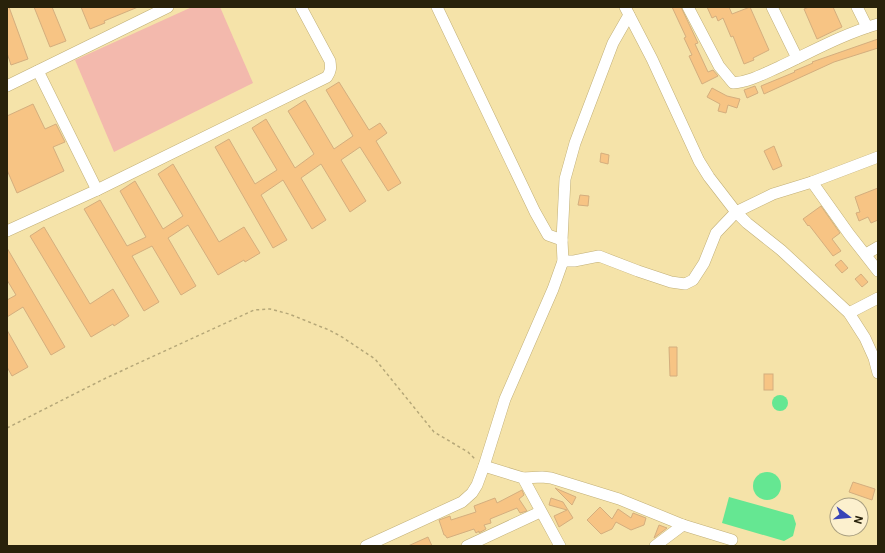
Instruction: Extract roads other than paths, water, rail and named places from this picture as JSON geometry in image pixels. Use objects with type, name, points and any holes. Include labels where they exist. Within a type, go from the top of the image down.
[{"type":"street","points":[[7,86],[168,7]]},
{"type":"street","points":[[7,231],[97,190],[327,76],[331,67],[330,61],[302,7]]},
{"type":"street","points":[[437,7],[535,212],[548,235],[562,240]]},
{"type":"street","points":[[688,7],[719,66],[733,83],[750,80],[828,43],[873,25],[857,7]]},
{"type":"street","points":[[772,7],[797,58]]},
{"type":"street","points":[[366,546],[462,502],[472,493],[484,466],[505,399],[553,290],[563,261],[562,240],[565,179],[575,144],[613,43],[627,11]]},
{"type":"street","points":[[627,11],[652,60],[699,161],[709,177],[736,212],[747,223],[781,250],[849,313],[865,338],[874,358],[878,373]]},
{"type":"street","points":[[38,71],[97,190]]},
{"type":"street","points":[[563,261],[574,261],[599,256],[671,282],[685,284],[693,280],[704,263],[716,233],[736,212],[773,194],[812,182],[878,157]]},
{"type":"street","points":[[812,182],[849,234],[878,271]]},
{"type":"street","points":[[866,254],[878,247]]},
{"type":"street","points":[[849,313],[878,298]]},
{"type":"street","points":[[484,466],[523,478],[552,478],[619,498],[683,525],[732,540],[724,546]]},
{"type":"street","points":[[523,478],[540,512],[560,546]]},
{"type":"street","points":[[467,546],[540,512]]},
{"type":"street","points":[[655,546],[683,525]]}]
